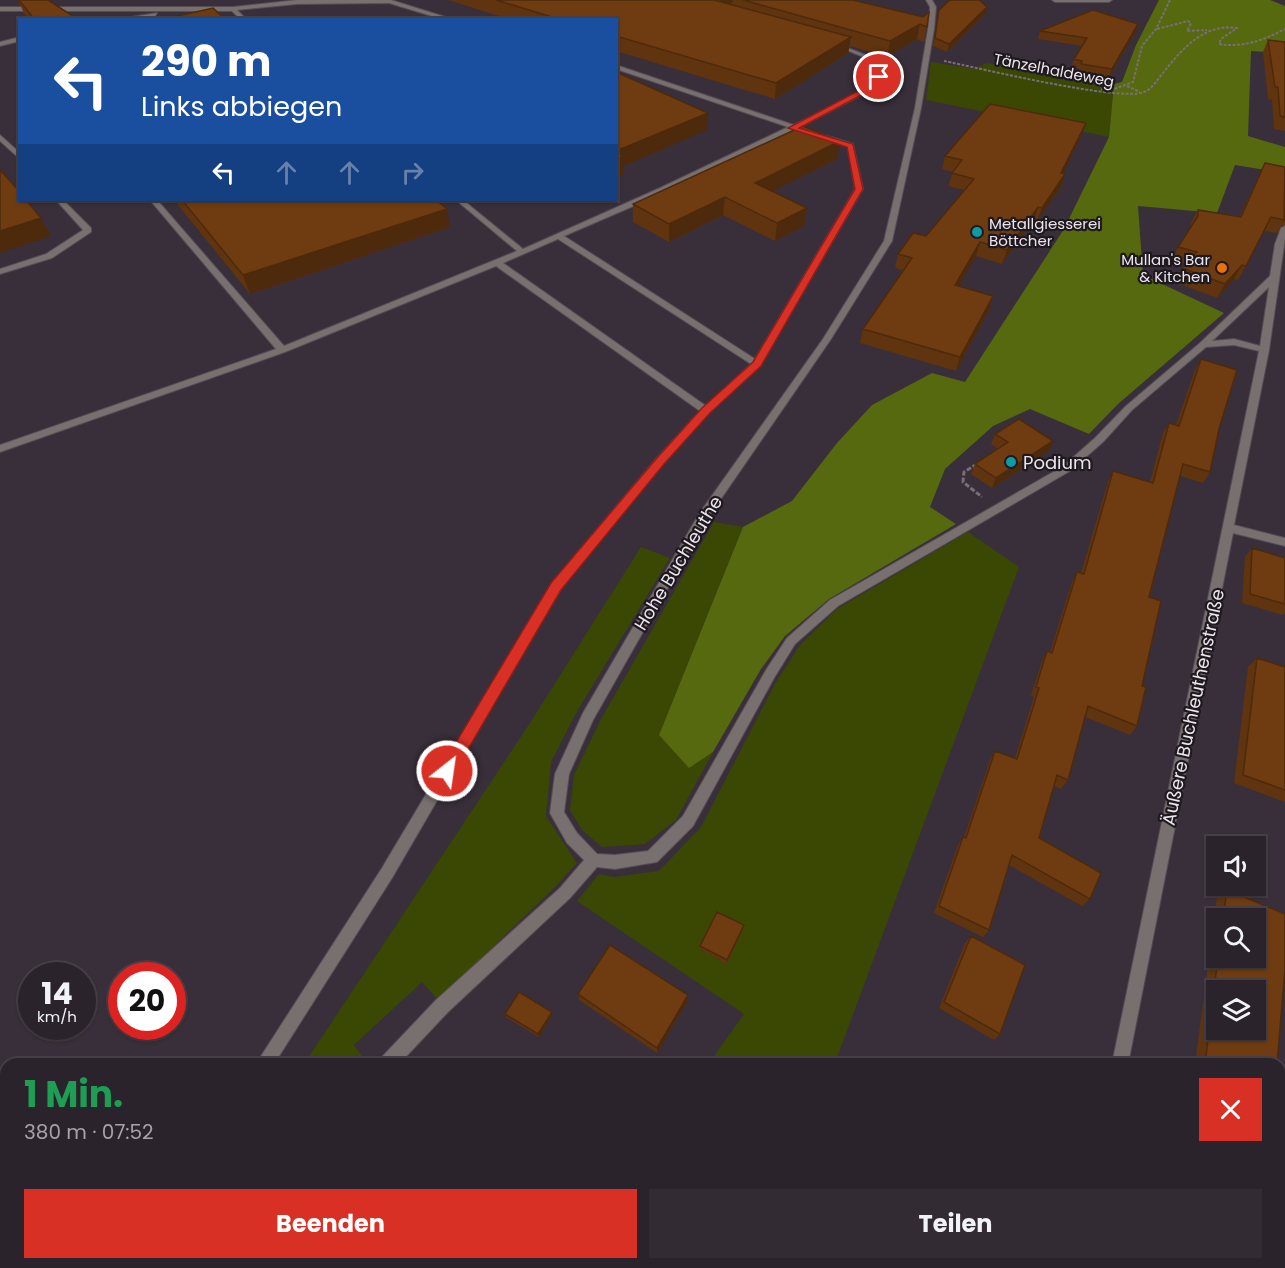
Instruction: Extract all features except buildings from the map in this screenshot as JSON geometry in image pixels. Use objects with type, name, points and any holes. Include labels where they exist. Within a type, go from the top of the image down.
[{"type":"street","points":[[112,8],[128,0]]},
{"type":"street","name":"Hohe Buchleuthe","points":[[594,860],[572,838],[557,813],[562,774],[588,717],[703,517],[827,339],[888,241],[927,58],[933,6],[929,0]]},
{"type":"street","points":[[1055,0],[1109,0]]},
{"type":"street","points":[[0,9],[37,11],[112,8],[233,9],[297,2],[389,1],[446,18]]},
{"type":"street","points":[[129,18],[199,9]]},
{"type":"street","points":[[233,9],[243,18]]},
{"type":"street","points":[[0,44],[18,40]]},
{"type":"street","points":[[0,449],[282,350],[497,263],[663,190],[792,128],[869,89],[889,65],[828,42]]},
{"type":"street","points":[[268,1058],[387,873],[556,586],[660,461],[706,411],[757,364],[859,189],[851,145],[792,128],[682,86],[618,68]]},
{"type":"street","points":[[0,137],[18,156]]},
{"type":"street","points":[[0,272],[49,255],[88,230],[60,201]]},
{"type":"street","points":[[154,201],[282,350]]},
{"type":"street","points":[[460,201],[521,251]]},
{"type":"street","name":"Äußere Buchleuthenstraße","points":[[1121,1058],[1230,528],[1285,228]]},
{"type":"street","points":[[557,235],[757,364]]},
{"type":"street","points":[[497,263],[706,411]]},
{"type":"street","points":[[393,1058],[442,1006],[565,893],[594,860],[615,862],[652,857],[687,821],[791,641],[834,603],[1066,470],[1129,408],[1203,345],[1275,276]]},
{"type":"street","points":[[1203,345],[1234,342],[1264,350]]},
{"type":"street","points":[[1230,528],[1285,542]]},
{"type":"path","points":[[1095,90],[1114,89],[1133,82],[1142,46],[1156,29],[1170,0]]},
{"type":"path","points":[[1156,29],[1188,21],[1191,23],[1187,31],[1232,26],[1237,28],[1221,39],[1219,44],[1226,45],[1256,42],[1285,29]]},
{"type":"path","points":[[1127,86],[1142,93],[1151,88],[1186,45],[1209,29]]},
{"type":"path","name":"Tänzelhaldeweg","points":[[927,58],[1110,93],[1142,93]]},
{"type":"path","points":[[979,462],[964,472],[963,482],[997,508]]},
{"type":"green space","points":[[1159,0],[1270,0],[1285,6],[1285,53],[1251,51],[1248,136],[1285,147],[1285,173],[1235,165],[1217,213],[1138,206],[1143,275],[1224,313],[1118,404],[1089,434],[1030,409],[993,426],[945,469],[930,507],[956,524],[829,599],[785,636],[761,669],[713,752],[689,768],[659,735],[743,527],[792,501],[837,443],[872,405],[932,373],[965,382],[1064,229],[1109,137],[1114,84],[1122,82],[1136,45]]},
{"type":"green space","points":[[931,62],[976,69],[986,63],[1114,84],[1109,137],[926,100]]},
{"type":"green space","points":[[714,522],[743,527],[659,735],[689,767],[713,752],[676,820],[645,844],[602,847],[582,830],[570,810],[574,775],[601,719]]},
{"type":"green space","points":[[968,532],[1019,567],[837,1058],[713,1058],[744,1014],[577,901],[599,874],[614,877],[659,871],[701,827],[776,682],[800,645],[837,609]]},
{"type":"green space","points":[[641,547],[670,558],[576,713],[551,762],[546,816],[577,863],[438,1000],[422,982],[354,1045],[363,1058],[308,1058],[530,723]]},
{"type":"place","name":"Metallgiesserei Böttcher","points":[[977,232]]},
{"type":"place","name":"Mullan's Bar & Kitchen","points":[[1222,268]]},
{"type":"place","name":"Podium","points":[[1011,462]]},
{"type":"route","points":[[447,771],[556,586],[660,461],[706,411],[757,364],[859,189],[851,145],[792,128],[869,89],[879,77]]}]
